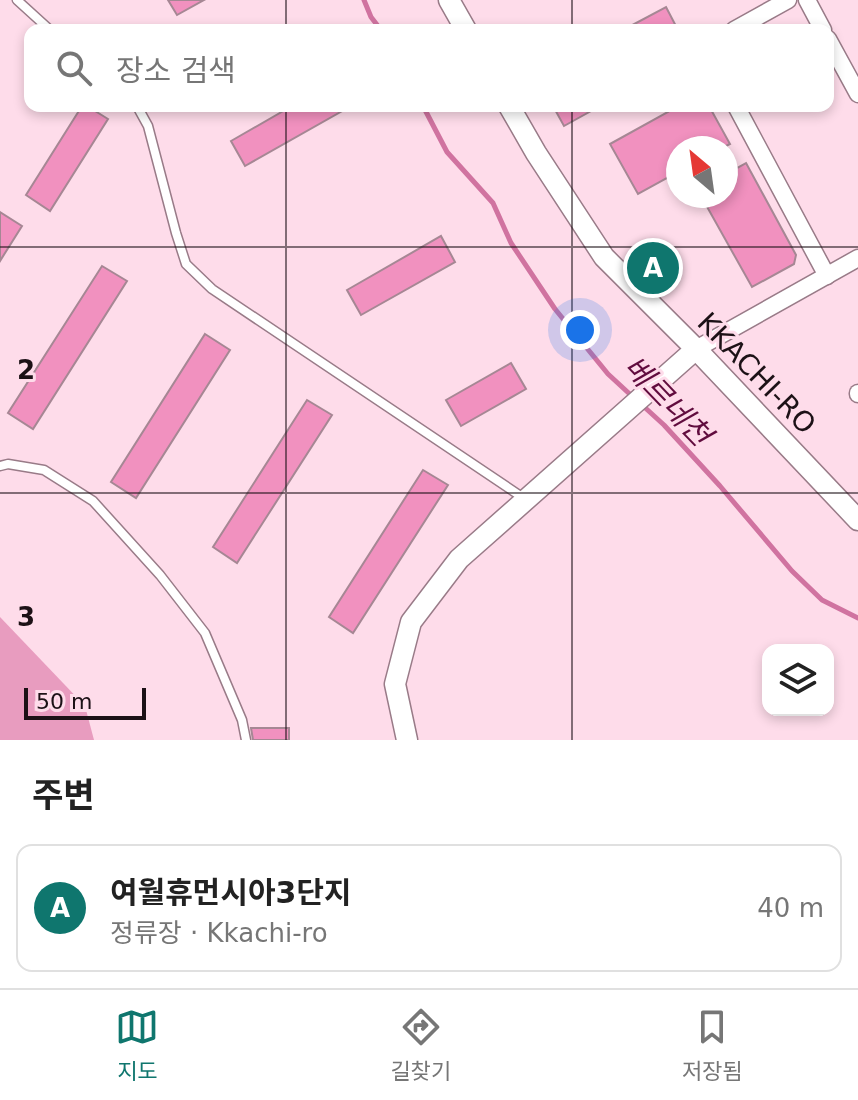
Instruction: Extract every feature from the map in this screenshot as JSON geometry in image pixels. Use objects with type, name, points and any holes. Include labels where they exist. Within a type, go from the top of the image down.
[{"type":"street","points":[[449,0],[463,24]]},
{"type":"street","points":[[745,24],[788,0]]},
{"type":"street","points":[[807,0],[820,24]]},
{"type":"street","points":[[834,50],[857,91]]},
{"type":"street","name":"KKACHI-RO","points":[[512,112],[604,257],[858,520]]},
{"type":"street","points":[[739,112],[827,276]]},
{"type":"street","points":[[407,740],[395,684],[411,622],[459,559],[696,349],[858,258]]},
{"type":"lane","points":[[17,0],[43,24]]},
{"type":"lane","points":[[140,112],[148,126],[186,264],[212,289],[526,500]]},
{"type":"lane","points":[[0,466],[8,464],[44,470],[93,501],[160,575],[205,633],[242,720],[246,740]]},
{"type":"shaded area","points":[[0,617],[85,706],[94,740],[0,740]]},
{"type":"building","points":[[168,0],[204,0],[177,15]]},
{"type":"building","points":[[666,7],[675,24],[634,24]]},
{"type":"building","points":[[78,112],[97,112],[108,119],[50,211],[26,195]]},
{"type":"building","points":[[282,112],[340,112],[245,166],[231,141]]},
{"type":"building","points":[[556,112],[589,112],[564,126]]},
{"type":"building","points":[[668,112],[712,112],[726,136],[666,136],[666,179],[638,194],[610,144]]},
{"type":"building","points":[[746,163],[796,255],[794,264],[752,287],[708,208],[738,208],[738,167]]},
{"type":"building","points":[[0,212],[22,226],[0,261]]},
{"type":"building","points":[[441,236],[455,262],[361,315],[347,290]]},
{"type":"building","points":[[102,266],[127,281],[33,429],[8,413]]},
{"type":"building","points":[[205,334],[230,350],[136,498],[111,482]]},
{"type":"building","points":[[511,363],[526,389],[461,426],[446,400]]},
{"type":"building","points":[[307,400],[332,415],[237,563],[213,547]]},
{"type":"building","points":[[423,470],[448,485],[353,633],[329,617]]},
{"type":"building","points":[[251,728],[289,728],[289,740],[253,740]]},
{"type":"waterway","name":"베르네천","points":[[364,0],[376,24]]},
{"type":"waterway","name":"베르네천","points":[[426,112],[447,152],[493,203],[511,243],[555,309],[608,374],[634,398]]},
{"type":"waterway","name":"베르네천","points":[[641,404],[720,486],[792,571],[822,600],[858,618]]},
{"type":"place","name":"여월휴먼시아3단지","points":[[653,268]]}]
